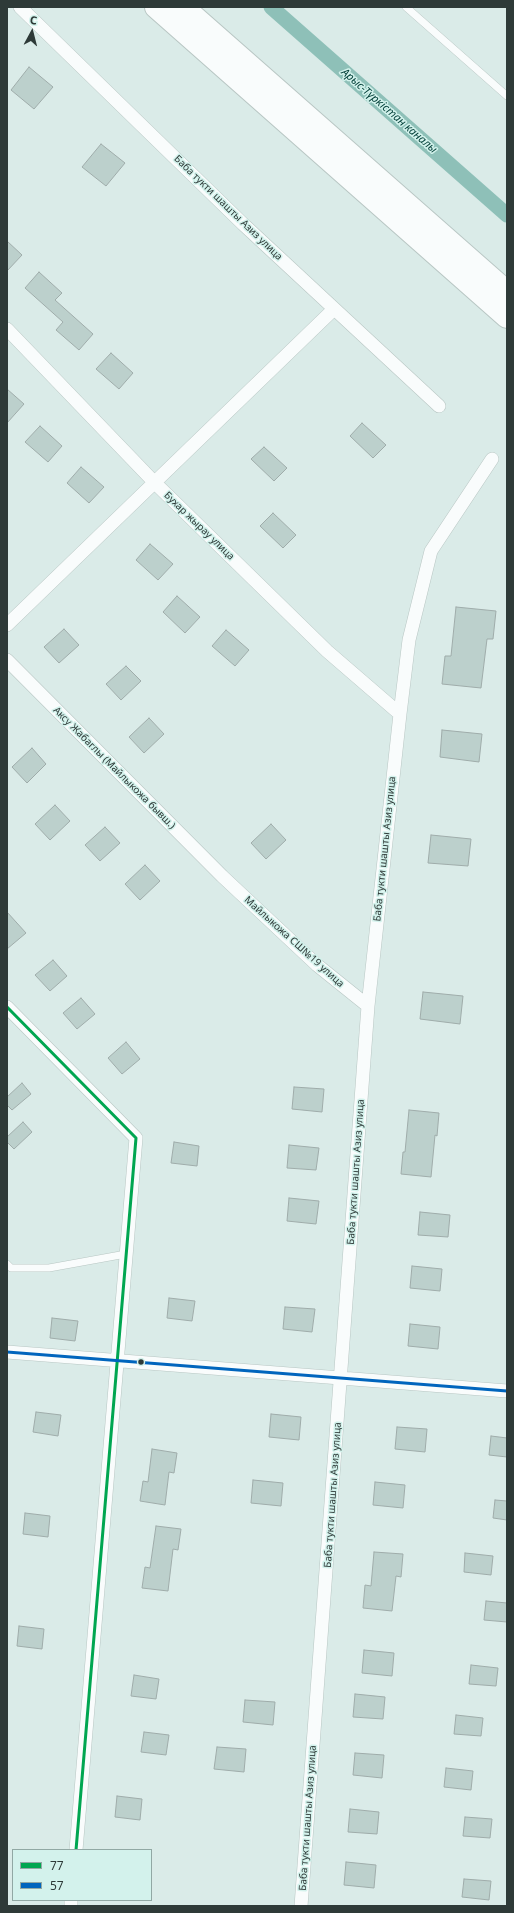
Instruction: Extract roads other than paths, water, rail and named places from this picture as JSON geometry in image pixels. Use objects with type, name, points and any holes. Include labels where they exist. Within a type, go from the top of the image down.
[{"type":"highway","points":[[156,7],[507,317]]},
{"type":"highway","points":[[183,7],[507,292]]},
{"type":"street","name":"Баба тукти шашты Азиз улица","points":[[20,7],[243,224],[439,406]]},
{"type":"street","points":[[7,625],[334,308]]},
{"type":"street","name":"Бухар жырау улица","points":[[7,329],[155,483],[327,651],[400,714]]},
{"type":"street","name":"Баба тукти шашты Азиз улица","points":[[301,1906],[368,1006],[409,640],[430,551],[492,459]]},
{"type":"street","name":"Аксу Жабаглы (Майлыкожа бывш.)","points":[[7,660],[222,876]]},
{"type":"street","name":"Майлыкожа СШ№19 улица","points":[[222,876],[318,965],[368,1006]]},
{"type":"street","points":[[7,1008],[136,1138],[76,1849]]},
{"type":"street","points":[[7,1352],[507,1391]]},
{"type":"lane","points":[[406,7],[507,96]]},
{"type":"lane","points":[[7,1264],[11,1268],[49,1268],[126,1254]]},
{"type":"waterway","name":"Арыс-Түркістан каналы","points":[[271,7],[507,215]]}]
